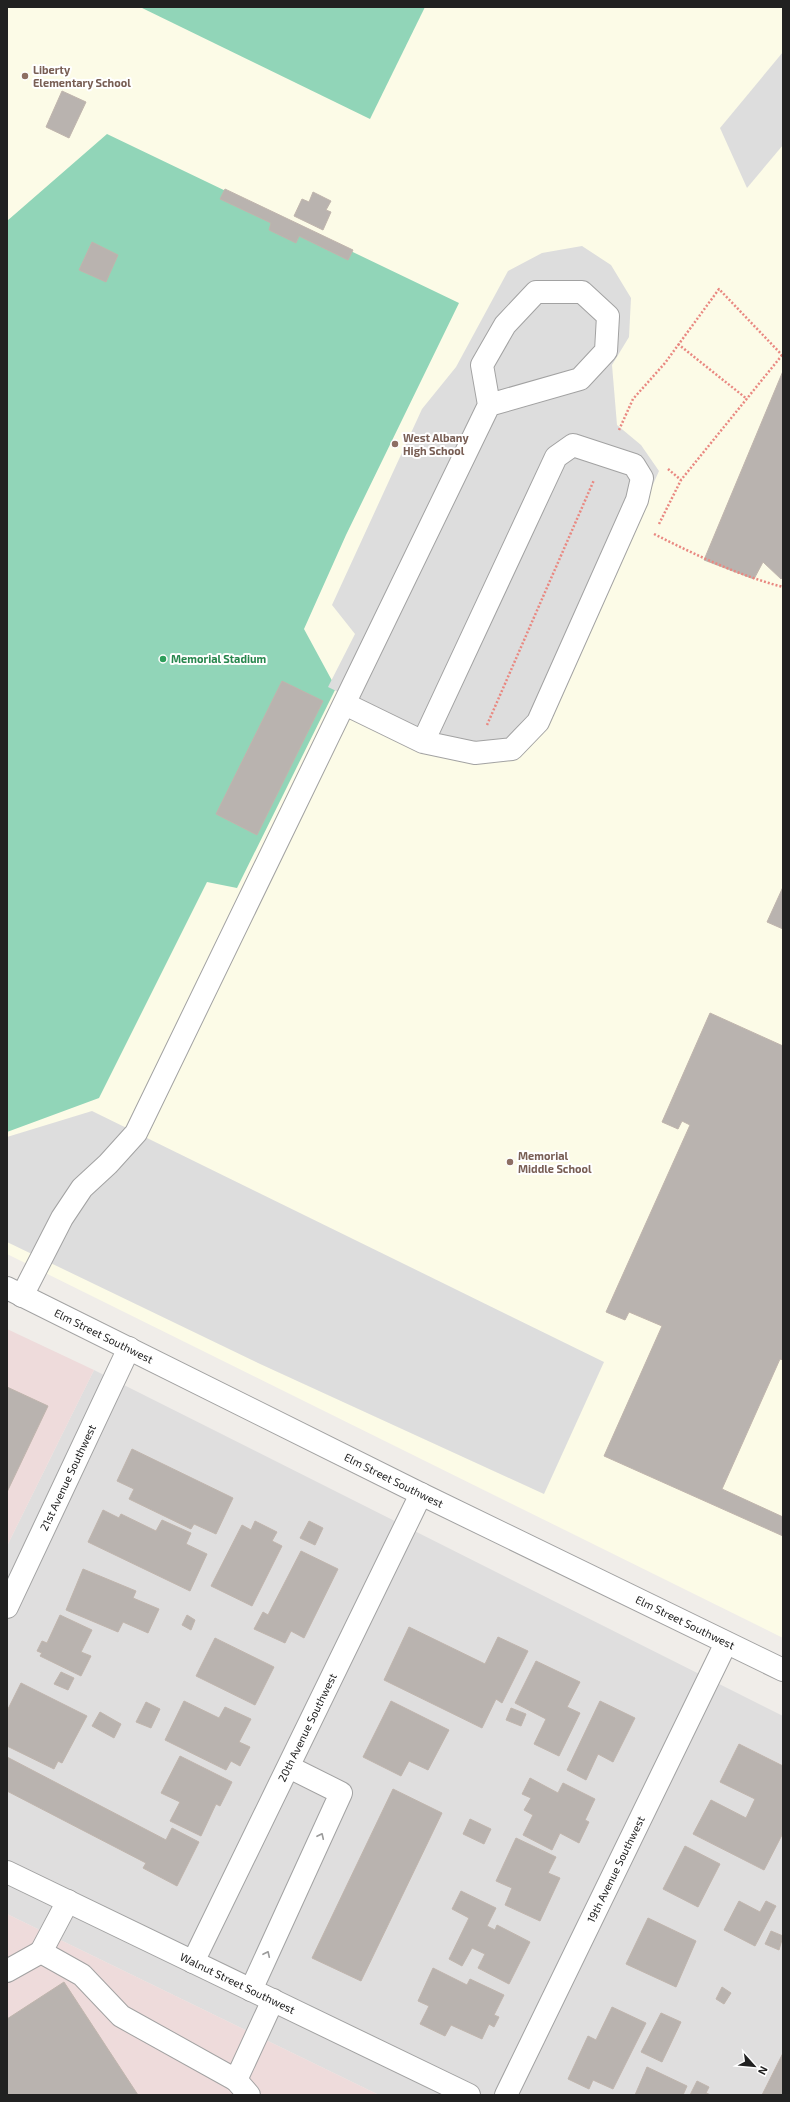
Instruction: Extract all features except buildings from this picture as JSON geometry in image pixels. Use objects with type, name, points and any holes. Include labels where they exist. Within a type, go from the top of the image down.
[{"type":"street","points":[[14,1292],[82,1188],[108,1164],[136,1133],[490,405],[482,365],[505,325],[536,292],[582,292],[608,316],[606,351],[580,379],[490,405]]},
{"type":"street","points":[[345,704],[424,742],[475,753],[512,749],[538,722],[637,500],[642,478],[634,465],[573,445],[556,457],[424,742]]},
{"type":"street","name":"Elm Street Southwest","points":[[14,1292],[422,1494],[783,1670]]},
{"type":"street","name":"21st Avenue Southwest","points":[[7,1607],[129,1348]]},
{"type":"street","name":"20th Avenue Southwest","points":[[193,1962],[422,1494]]},
{"type":"street","name":"19th Avenue Southwest","points":[[506,2095],[726,1643]]},
{"type":"street","points":[[251,1990],[341,1793],[289,1767]]},
{"type":"street","name":"Walnut Street Southwest","points":[[7,1872],[469,2095]]},
{"type":"street","points":[[7,1971],[41,1952],[68,1901]]},
{"type":"street","points":[[41,1952],[82,1975],[120,2016],[242,2087],[273,2000]]},
{"type":"path","points":[[475,753],[584,506],[603,456],[619,430],[632,399],[665,363],[719,290],[782,354],[681,480],[671,498]]},
{"type":"path","points":[[678,344],[746,399]]},
{"type":"path","points":[[619,430],[625,434]]},
{"type":"path","points":[[664,466],[681,480]]},
{"type":"path","points":[[654,534],[704,560],[754,579],[783,587]]},
{"type":"shaded area","name":"West Albany High School","points":[[7,7],[783,7],[783,1638],[7,1254]]},
{"type":"shaded area","points":[[783,52],[783,145],[747,188],[720,128]]},
{"type":"shaded area","points":[[582,246],[611,265],[631,298],[629,337],[612,365],[617,425],[641,445],[659,471],[544,729],[519,749],[458,750],[328,687],[355,634],[332,605],[422,409],[456,367],[508,271],[542,253]]},
{"type":"shaded area","points":[[92,1111],[604,1362],[544,1494],[258,1363],[7,1242],[7,1137]]},
{"type":"shaded area","points":[[7,1329],[94,1370],[7,1546]]},
{"type":"shaded area","points":[[94,1370],[783,1716],[783,2095],[379,2095],[7,1914],[7,1546]]},
{"type":"shaded area","points":[[7,1914],[379,2095],[7,2095]]},
{"type":"green space","points":[[140,7],[425,7],[370,119]]},
{"type":"green space","name":"Memorial Stadium","points":[[107,134],[459,303],[346,535],[304,629],[336,688],[237,888],[207,882],[99,1098],[7,1132],[7,221]]},
{"type":"place","name":"Liberty Elementary School","points":[[25,76]]},
{"type":"place","name":"West Albany High School","points":[[395,444]]},
{"type":"place","name":"Memorial Stadium","points":[[163,659]]},
{"type":"place","name":"Memorial Middle School","points":[[510,1162]]}]
